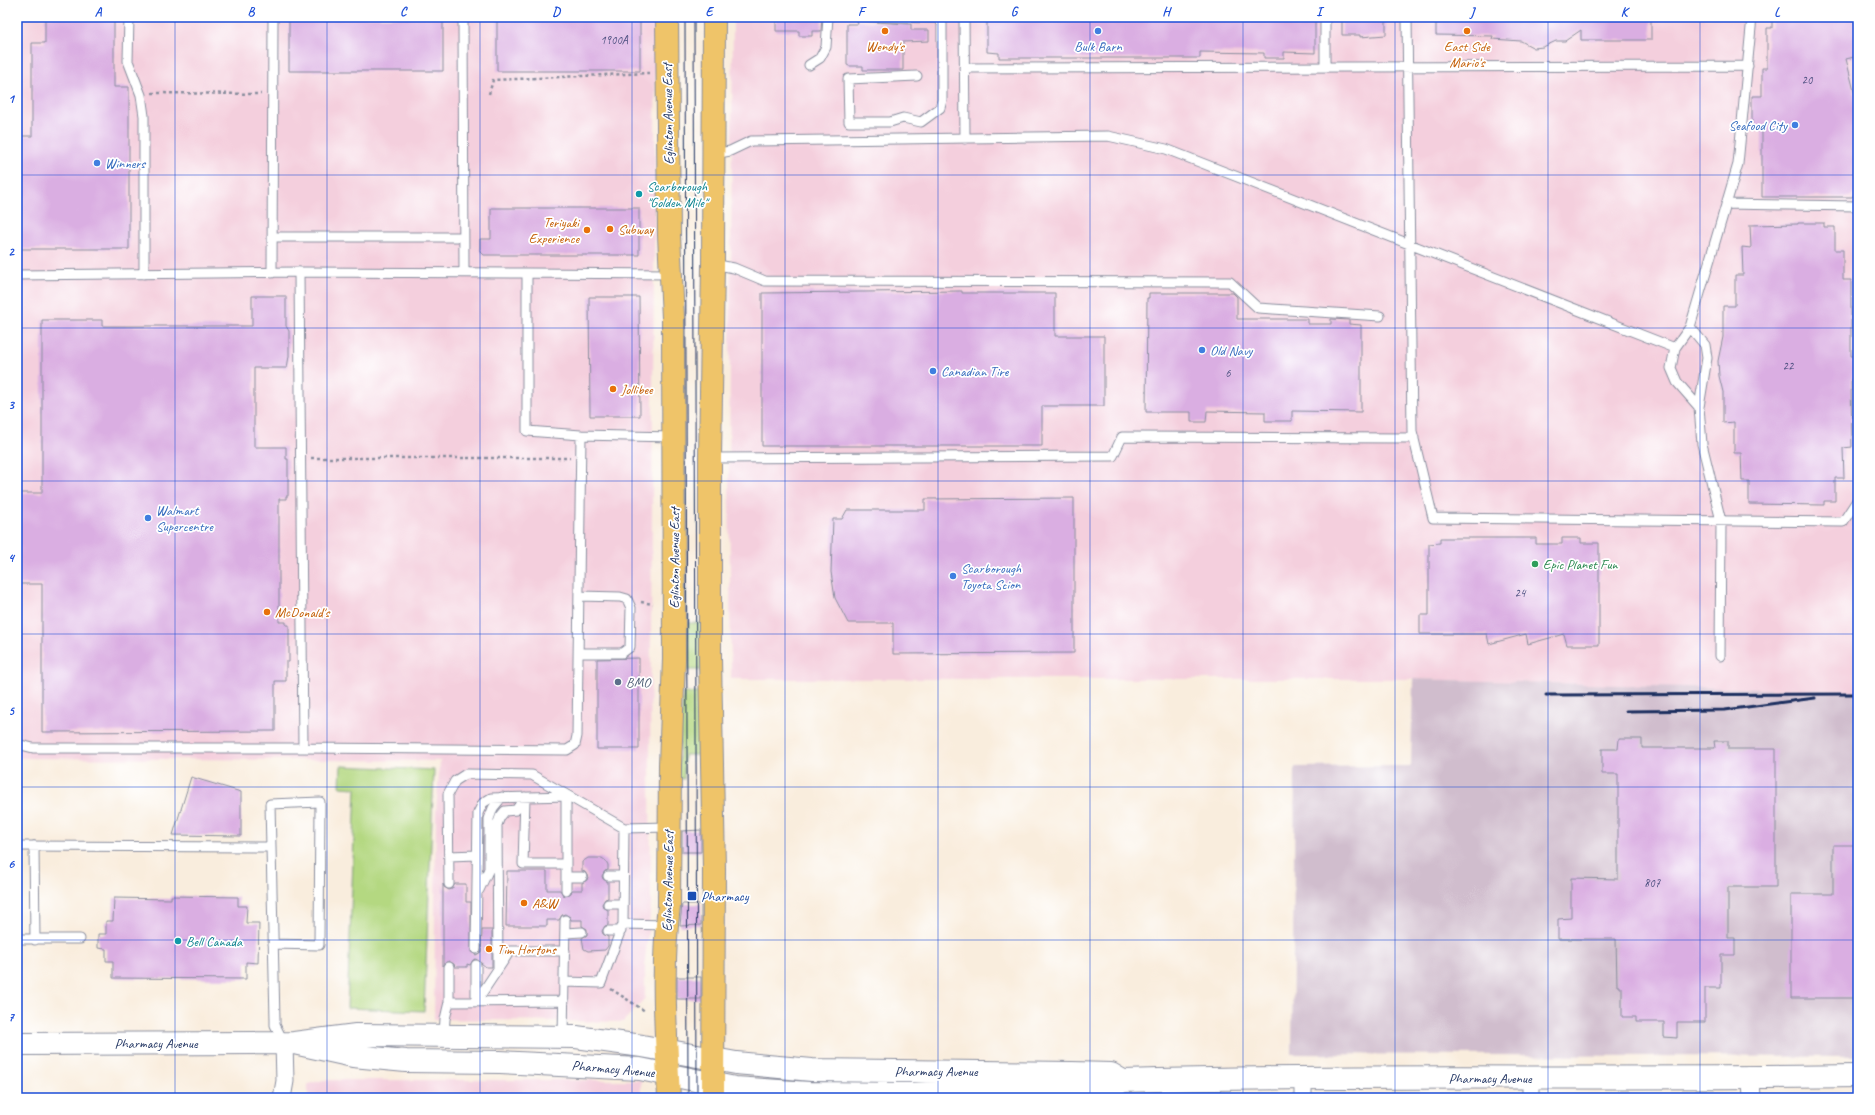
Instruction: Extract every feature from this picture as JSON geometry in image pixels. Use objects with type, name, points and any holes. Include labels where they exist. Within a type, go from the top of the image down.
[{"type":"main road","name":"Eglinton Avenue East","points":[[667,17],[670,274],[673,318],[674,437],[674,673],[670,765],[669,906],[667,925],[667,1050],[669,1098]]},
{"type":"main road","points":[[713,1091],[714,861],[710,659],[710,458],[713,264],[714,17]]},
{"type":"street","name":"Pharmacy Avenue","points":[[17,1044],[289,1043],[356,1035],[563,1036],[667,1050],[736,1063],[812,1070],[1105,1086],[1303,1088],[1752,1088],[1858,1076]]},
{"type":"street","name":"Pharmacy Avenue","points":[[289,1043],[353,1056],[406,1061],[531,1063],[640,1069],[668,1074],[713,1091],[735,1088],[809,1093],[910,1096],[1105,1086]]},
{"type":"street","points":[[282,1098],[289,1043]]},
{"type":"lane","points":[[129,17],[128,61],[141,95],[144,116],[144,274]]},
{"type":"lane","points":[[272,272],[274,17]]},
{"type":"lane","points":[[463,17],[464,273]]},
{"type":"lane","points":[[809,65],[820,58],[826,47],[828,17]]},
{"type":"lane","points":[[881,17],[939,18],[942,24],[942,100],[940,108],[922,122],[903,118],[890,122],[849,122],[848,79],[917,76]]},
{"type":"lane","points":[[964,17],[965,139]]},
{"type":"lane","points":[[1325,17],[1325,67]]},
{"type":"lane","points":[[1407,17],[1414,438],[1432,518],[1843,522],[1858,498]]},
{"type":"lane","points":[[1699,407],[1677,382],[1671,368],[1675,348],[1690,327],[1738,164],[1752,17]]},
{"type":"lane","points":[[964,68],[1748,66]]},
{"type":"lane","points":[[713,154],[730,151],[751,141],[1108,136],[1166,149],[1675,348]]},
{"type":"lane","points":[[1726,204],[1858,206]]},
{"type":"lane","points":[[272,238],[463,237]]},
{"type":"lane","points":[[713,264],[734,268],[765,281],[1230,282],[1258,308],[1380,316]]},
{"type":"lane","points":[[17,276],[272,272],[670,274]]},
{"type":"lane","points":[[299,272],[303,748]]},
{"type":"lane","points":[[527,273],[527,431],[580,435],[674,437]]},
{"type":"lane","points":[[1690,327],[1705,345],[1707,358],[1699,407],[1702,444],[1721,521],[1720,656]]},
{"type":"lane","points":[[17,744],[33,748],[567,750],[574,745],[577,736],[580,435]]},
{"type":"lane","points":[[710,458],[1113,456],[1122,437],[1414,438]]},
{"type":"lane","points":[[578,653],[622,653],[630,647],[631,608],[627,599],[620,597],[579,596]]},
{"type":"lane","points":[[449,884],[448,794],[455,781],[466,774],[532,775],[566,796],[624,828],[669,827]]},
{"type":"lane","points":[[476,949],[478,813],[483,803],[491,798],[566,796]]},
{"type":"lane","points":[[566,796],[566,890]]},
{"type":"lane","points":[[525,797],[523,864],[566,864]]},
{"type":"lane","points":[[498,969],[497,825],[500,817],[505,811],[516,810],[525,797]]},
{"type":"lane","points":[[477,894],[489,869],[489,819],[493,808],[502,798]]},
{"type":"lane","points":[[273,944],[319,945],[320,802],[270,804],[273,944],[275,1025],[289,1043]]},
{"type":"lane","points":[[564,982],[601,983],[622,928],[624,828]]},
{"type":"lane","points":[[17,846],[271,848]]},
{"type":"lane","points":[[34,846],[35,940]]},
{"type":"lane","points":[[449,856],[477,855]]},
{"type":"lane","points":[[608,876],[624,876]]},
{"type":"lane","points":[[566,877],[582,877]]},
{"type":"lane","points":[[608,904],[623,904]]},
{"type":"lane","points":[[563,1036],[565,920]]},
{"type":"lane","points":[[608,931],[622,928],[667,925]]},
{"type":"lane","points":[[565,933],[582,932]]},
{"type":"lane","points":[[17,939],[80,939]]},
{"type":"lane","points":[[476,1002],[510,951],[565,951]]},
{"type":"lane","points":[[476,964],[476,1002]]},
{"type":"lane","points":[[444,1035],[445,1019],[449,1002],[449,967]]},
{"type":"lane","points":[[449,1002],[564,1001]]},
{"type":"path","points":[[489,94],[493,80],[652,73]]},
{"type":"path","points":[[141,95],[150,92],[260,94],[273,92]]},
{"type":"path","points":[[301,458],[580,458]]},
{"type":"path","points":[[607,986],[645,1012]]},
{"type":"shaded area","points":[[17,17],[656,17],[650,763],[651,904],[645,960],[645,998],[623,1022],[434,1019],[436,812],[440,761],[17,758]]},
{"type":"shaded area","points":[[733,17],[1858,17],[1858,693],[1413,679],[731,679],[729,471]]},
{"type":"shaded area","points":[[1413,679],[1858,692],[1858,1057],[1292,1054],[1295,767],[1411,766]]},
{"type":"shaded area","points":[[323,1080],[641,1080],[641,1098],[308,1098],[308,1084]]},
{"type":"green space","points":[[681,623],[702,623],[702,670],[681,670]]},
{"type":"green space","points":[[683,693],[700,693],[701,754],[707,778],[701,778],[701,755],[684,755],[684,779],[678,778]]},
{"type":"green space","points":[[341,766],[434,770],[424,1011],[347,1008],[356,788],[340,787]]},
{"type":"building","points":[[45,17],[114,17],[114,87],[129,87],[129,249],[17,249],[17,136],[32,136],[32,43],[45,43]]},
{"type":"building","points":[[289,17],[443,17],[443,71],[289,71]]},
{"type":"building","points":[[497,17],[640,17],[640,71],[497,71]]},
{"type":"building","points":[[776,17],[822,17],[821,31],[812,31],[812,36],[799,36],[799,31],[776,31]]},
{"type":"building","points":[[987,17],[1315,17],[1315,53],[1284,52],[1284,58],[1264,58],[1264,53],[1200,52],[1200,58],[999,58],[999,53],[987,52]]},
{"type":"building","points":[[1342,17],[1386,17],[1386,35],[1360,37],[1360,35],[1342,35]]},
{"type":"building","points":[[1436,17],[1651,17],[1651,40],[1581,40],[1581,30],[1565,41],[1556,41],[1543,47],[1534,48],[1521,41],[1492,39],[1493,36],[1436,35]]},
{"type":"building","points":[[1772,17],[1853,17],[1858,34],[1858,56],[1846,59],[1858,107],[1858,190],[1852,197],[1762,197],[1762,129],[1752,129],[1752,96],[1762,96],[1762,68],[1767,68],[1767,28],[1772,28]]},
{"type":"building","points":[[857,21],[911,24],[911,30],[929,30],[929,41],[903,42],[903,70],[863,70],[863,66],[847,65],[847,24],[858,24]]},
{"type":"building","points":[[491,208],[639,208],[639,255],[484,255],[480,251],[480,239],[491,239]]},
{"type":"building","points":[[1824,223],[1824,227],[1835,227],[1835,250],[1843,250],[1843,280],[1851,280],[1851,356],[1858,356],[1858,379],[1851,379],[1852,447],[1843,448],[1844,478],[1835,478],[1835,501],[1824,501],[1824,505],[1749,504],[1749,481],[1742,481],[1741,453],[1734,453],[1734,422],[1723,423],[1723,392],[1719,376],[1718,361],[1723,337],[1723,306],[1735,306],[1735,275],[1743,275],[1742,247],[1751,248],[1750,225]]},
{"type":"building","name":"Canadian Tire","points":[[962,291],[962,293],[1055,293],[1055,336],[1104,336],[1104,406],[1042,406],[1042,446],[762,446],[762,293]]},
{"type":"building","points":[[1149,293],[1233,293],[1237,297],[1237,319],[1308,319],[1308,324],[1331,324],[1331,319],[1349,320],[1349,324],[1361,325],[1361,412],[1292,411],[1292,421],[1265,421],[1265,412],[1207,411],[1206,422],[1191,422],[1191,412],[1146,412],[1147,298],[1149,298]]},
{"type":"building","name":"Walmart Supercentre","points":[[252,296],[286,296],[286,326],[289,331],[289,356],[287,368],[254,368],[254,447],[286,447],[286,459],[288,459],[288,496],[286,496],[286,499],[279,499],[279,622],[286,622],[286,625],[289,625],[289,662],[286,662],[286,681],[275,681],[275,731],[42,732],[42,584],[17,584],[17,493],[42,493],[42,320],[102,320],[102,326],[252,326]]},
{"type":"building","points":[[589,297],[639,297],[640,416],[590,416]]},
{"type":"building","name":"Scarborough Toyota Scion","points":[[1074,498],[1074,653],[893,654],[893,623],[848,623],[835,598],[831,572],[833,519],[842,519],[847,510],[925,510],[925,499]]},
{"type":"building","points":[[1440,538],[1536,538],[1536,544],[1562,544],[1562,538],[1581,538],[1581,543],[1599,543],[1599,645],[1567,645],[1564,634],[1528,644],[1526,634],[1489,644],[1487,634],[1420,634],[1420,615],[1429,615],[1429,544],[1440,543]]},
{"type":"building","name":"BMO","points":[[639,658],[639,749],[597,749],[597,659]]},
{"type":"building","points":[[1619,739],[1642,739],[1642,748],[1715,748],[1714,741],[1728,741],[1728,749],[1776,749],[1776,887],[1728,887],[1728,938],[1735,938],[1735,955],[1721,955],[1721,988],[1705,988],[1705,1022],[1677,1022],[1677,1038],[1664,1037],[1664,1022],[1636,1022],[1636,1017],[1622,1017],[1622,988],[1617,986],[1616,939],[1558,939],[1558,919],[1571,918],[1571,878],[1618,879],[1618,774],[1602,774],[1602,749],[1618,749]]},
{"type":"building","points":[[191,777],[241,792],[241,836],[173,835]]},
{"type":"building","points":[[701,830],[701,852],[682,852],[682,831]]},
{"type":"building","points":[[1833,845],[1858,845],[1858,998],[1791,998],[1791,894],[1833,894]]},
{"type":"building","points":[[588,858],[602,858],[608,865],[608,870],[605,871],[602,876],[603,879],[608,882],[608,898],[605,899],[602,904],[603,907],[608,910],[608,925],[605,926],[602,931],[603,934],[608,937],[608,946],[605,950],[588,951],[584,949],[582,938],[587,935],[587,929],[582,926],[582,920],[571,920],[570,917],[565,914],[562,915],[559,920],[547,920],[547,926],[506,926],[507,871],[547,871],[547,890],[560,890],[563,895],[566,896],[571,893],[572,890],[582,890],[582,883],[587,880],[588,877],[585,872],[582,871],[582,862]]},
{"type":"building","points":[[443,884],[444,887],[449,890],[452,889],[455,884],[466,884],[466,902],[471,902],[471,952],[476,955],[481,952],[482,930],[492,930],[492,967],[486,967],[476,959],[473,960],[470,965],[467,964],[467,967],[455,967],[454,964],[449,961],[443,966]]},
{"type":"building","name":"Bell Canada","points":[[171,896],[238,897],[238,906],[247,906],[246,923],[259,923],[258,963],[246,962],[246,979],[113,978],[113,961],[106,961],[106,949],[98,948],[98,934],[106,934],[106,921],[113,921],[114,898],[171,899]]},
{"type":"building","points":[[682,904],[701,904],[701,925],[680,926]]},
{"type":"building","points":[[677,977],[701,977],[701,999],[677,999]]},
{"type":"tram line","points":[[685,17],[688,1098]]},
{"type":"tram line","points":[[694,17],[697,1098]]},
{"type":"railway","points":[[1546,695],[1858,694]]},
{"type":"railway","points":[[1626,711],[1725,710],[1815,698]]},
{"type":"place","name":"Wendy's","points":[[885,31]]},
{"type":"place","name":"Bulk Barn","points":[[1098,31]]},
{"type":"place","name":"East Side Mario's","points":[[1467,31]]},
{"type":"place","name":"Seafood City","points":[[1795,125]]},
{"type":"place","name":"Winners","points":[[97,163]]},
{"type":"place","name":"Scarborough \"Golden Mile\"","points":[[639,194]]},
{"type":"place","name":"Subway","points":[[610,229]]},
{"type":"place","name":"Teriyaki Experience","points":[[587,230]]},
{"type":"place","name":"Old Navy","points":[[1202,350]]},
{"type":"place","name":"Canadian Tire","points":[[933,371]]},
{"type":"place","name":"Jollibee","points":[[613,389]]},
{"type":"place","name":"Walmart Supercentre","points":[[148,518]]},
{"type":"place","name":"Epic Planet Fun","points":[[1535,564]]},
{"type":"place","name":"Scarborough Toyota Scion","points":[[953,576]]},
{"type":"place","name":"McDonald's","points":[[267,612]]},
{"type":"place","name":"BMO","points":[[618,682]]},
{"type":"place","name":"Pharmacy","points":[[692,896]]},
{"type":"place","name":"A&W","points":[[524,903]]},
{"type":"place","name":"Bell Canada","points":[[178,941]]},
{"type":"place","name":"Tim Hortons","points":[[489,949]]}]
